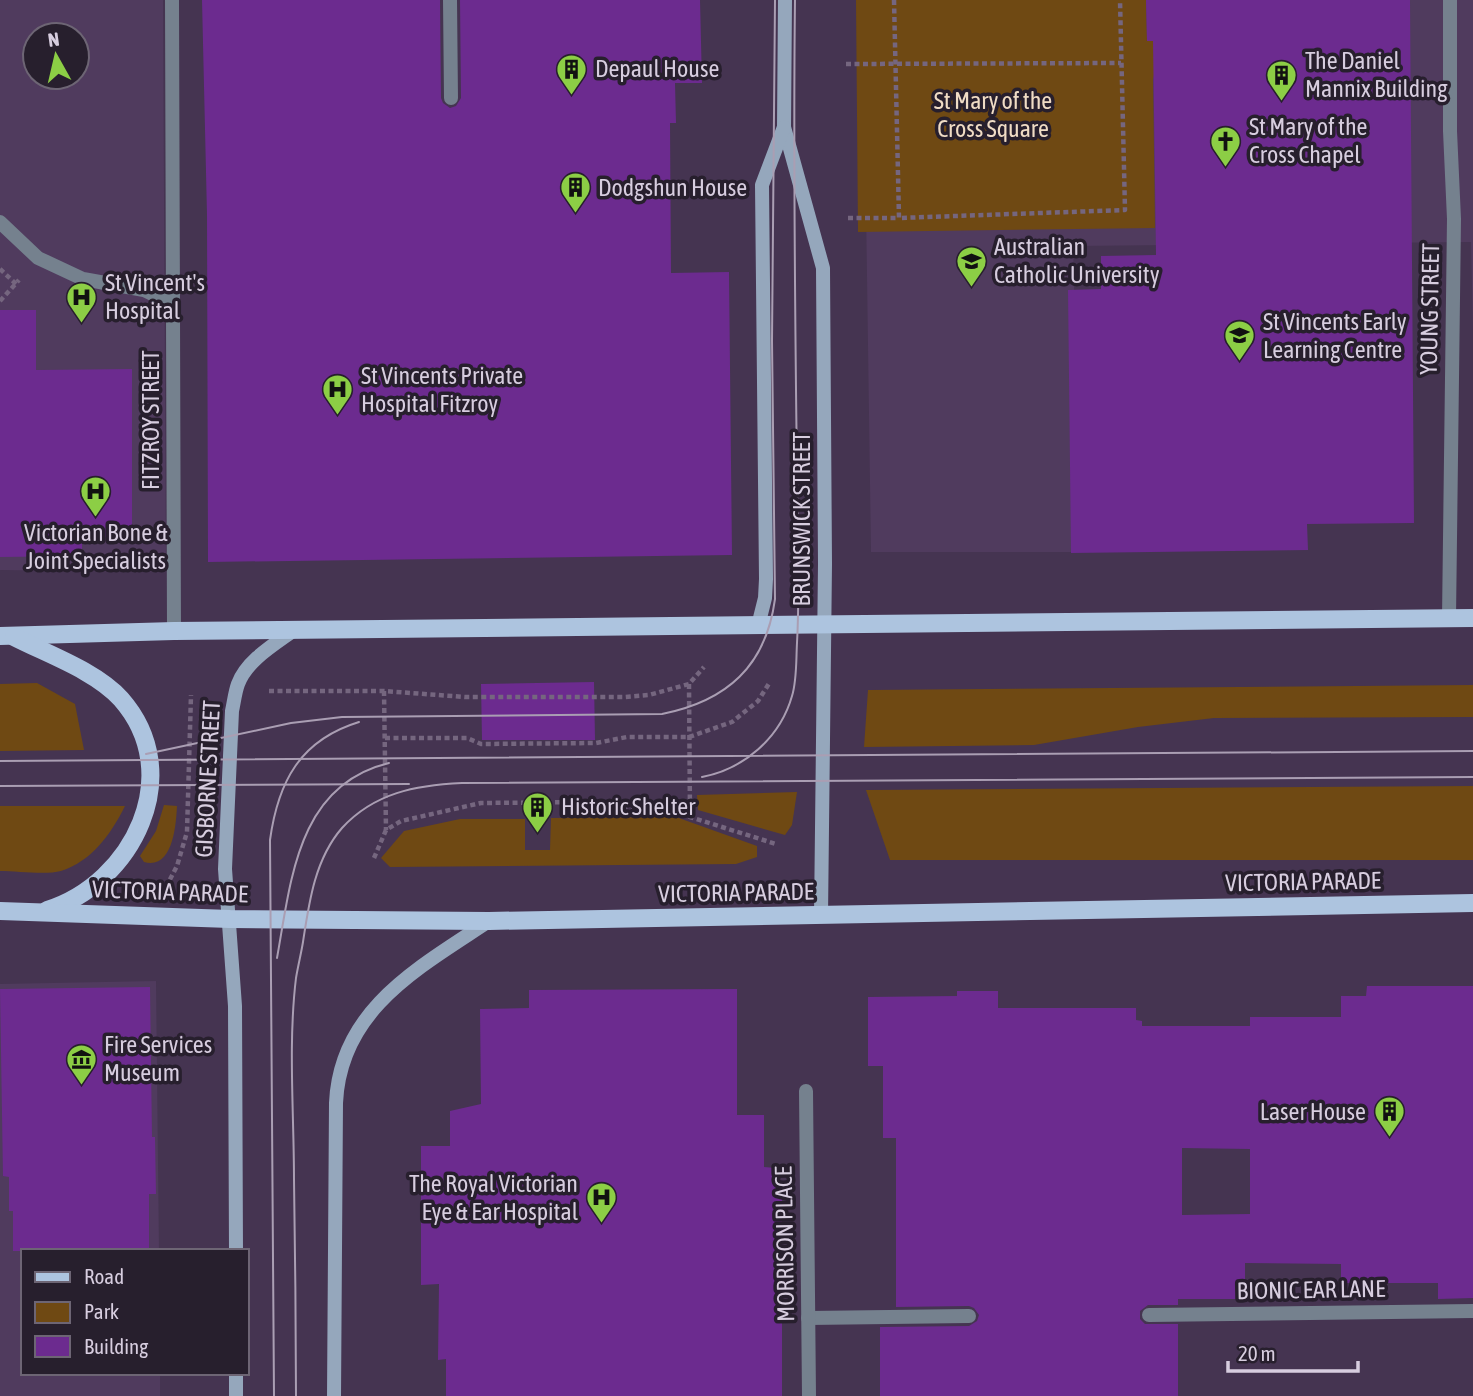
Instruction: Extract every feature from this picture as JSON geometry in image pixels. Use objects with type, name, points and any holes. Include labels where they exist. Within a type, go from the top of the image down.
[{"type":"main road","points":[[5,636],[294,629],[1473,618]]},
{"type":"main road","points":[[5,636],[103,683],[121,699],[134,717],[149,760],[151,778],[147,808],[136,834],[109,870],[82,893],[54,908],[37,913]]},
{"type":"main road","name":"VICTORIA PARADE","points":[[0,911],[230,919],[489,921],[1473,903]]},
{"type":"street","name":"FITZROY STREET","points":[[172,0],[174,631]]},
{"type":"street","points":[[450,0],[451,98]]},
{"type":"street","name":"BRUNSWICK STREET","points":[[785,0],[784,127],[823,268],[824,625],[821,916]]},
{"type":"street","name":"YOUNG STREET","points":[[1449,618],[1454,219],[1450,131],[1450,0]]},
{"type":"street","name":"BRUNSWICK STREET","points":[[758,626],[765,598],[766,569],[762,185],[784,127]]},
{"type":"street","points":[[0,222],[38,258],[83,279],[144,290],[173,304]]},
{"type":"street","name":"GISBORNE STREET","points":[[236,1249],[235,1006],[225,869],[232,711],[235,692],[244,672],[253,661],[294,629]]},
{"type":"street","points":[[334,1396],[335,1102],[341,1063],[355,1034],[383,998],[420,967],[489,921]]},
{"type":"street","name":"MORRISON PLACE","points":[[806,1091],[808,1396]]},
{"type":"street","name":"BIONIC EAR LANE","points":[[1149,1315],[1473,1311]]},
{"type":"street","points":[[808,1318],[969,1316]]},
{"type":"street","points":[[236,1375],[236,1396]]},
{"type":"path","points":[[894,0],[899,218]]},
{"type":"path","points":[[848,218],[1125,210],[1120,0]]},
{"type":"path","points":[[846,64],[1121,63]]},
{"type":"path","points":[[0,269],[16,284]]},
{"type":"path","points":[[269,691],[384,691],[465,697],[649,695],[689,684],[704,667]]},
{"type":"path","points":[[385,738],[467,738],[481,744],[494,744],[596,743],[627,737],[689,737],[732,722],[758,701],[770,682]]},
{"type":"path","points":[[689,684],[690,817]]},
{"type":"path","points":[[374,858],[386,831],[384,691]]},
{"type":"path","points":[[166,888],[177,866],[187,832],[191,695]]},
{"type":"path","points":[[386,831],[401,821],[481,803],[596,802],[629,807],[675,808],[690,817],[776,844]]},
{"type":"shaded area","name":"St Vincent's Hospital","points":[[0,0],[163,0],[166,572],[0,570]]},
{"type":"shaded area","name":"Australian Catholic University","points":[[863,0],[1473,0],[1473,330],[1471,242],[1073,246],[1081,552],[871,552]]},
{"type":"shaded area","points":[[156,981],[159,1249],[21,1249],[21,1375],[160,1375],[160,1396],[0,1396],[0,984]]},
{"type":"green space","name":"St Mary of the Cross Square","points":[[856,0],[1146,0],[1147,41],[1161,41],[1153,80],[1155,228],[858,232]]},
{"type":"green space","points":[[37,683],[75,704],[84,750],[0,751],[0,684]]},
{"type":"green space","points":[[1473,685],[1473,717],[1214,718],[1138,727],[1034,745],[864,747],[868,690]]},
{"type":"green space","points":[[1473,786],[1473,860],[890,860],[866,790]]},
{"type":"green space","points":[[797,792],[792,825],[785,835],[698,810],[697,795]]},
{"type":"green space","points":[[164,805],[177,806],[171,844],[161,859],[154,863],[144,862],[140,856],[156,831]]},
{"type":"green space","points":[[0,806],[125,806],[107,836],[82,861],[61,871],[40,873],[0,871]]},
{"type":"green space","points":[[676,817],[757,846],[757,857],[736,864],[390,867],[381,858],[404,831],[460,819],[525,819],[525,850],[550,850],[551,818]]},
{"type":"building","points":[[202,0],[440,0],[441,98],[450,108],[456,106],[461,98],[460,0],[700,0],[702,83],[675,83],[676,123],[670,123],[671,273],[729,272],[732,555],[208,562],[207,215]]},
{"type":"building","points":[[1146,0],[1410,0],[1414,523],[1307,524],[1308,550],[1071,553],[1068,290],[1101,289],[1101,256],[1156,255],[1153,41],[1147,41]]},
{"type":"building","points":[[0,310],[36,310],[36,370],[132,369],[132,537],[82,537],[82,556],[0,557]]},
{"type":"building","points":[[594,682],[595,740],[482,740],[481,684]]},
{"type":"building","points":[[1367,986],[1473,986],[1473,1298],[1438,1299],[1438,1283],[1341,1283],[1341,1264],[1245,1263],[1245,1299],[1178,1299],[1178,1305],[1148,1305],[1140,1311],[1140,1319],[1145,1324],[1178,1324],[1178,1396],[880,1396],[880,1327],[969,1326],[977,1321],[979,1315],[969,1306],[896,1307],[896,1138],[883,1138],[883,1066],[868,1066],[868,997],[957,996],[957,991],[998,991],[998,1008],[1136,1008],[1136,1020],[1142,1021],[1142,1026],[1250,1026],[1250,1017],[1341,1017],[1341,996],[1366,996]],"holes":[[[1182,1148],[1250,1149],[1250,1214],[1182,1215]]]},
{"type":"building","points":[[150,987],[152,1137],[155,1137],[156,1194],[149,1194],[149,1249],[13,1251],[13,1211],[9,1211],[9,1177],[3,1176],[0,989]]},
{"type":"building","name":"The Royal Victorian Eye & Ear Hospital","points":[[737,989],[737,1115],[764,1115],[764,1167],[776,1168],[776,1192],[782,1192],[782,1396],[446,1396],[446,1359],[438,1360],[439,1284],[421,1285],[421,1146],[450,1146],[450,1111],[481,1104],[480,1009],[529,1008],[529,990]]},
{"type":"tram line","points":[[146,754],[291,723],[342,717],[662,714],[706,700],[739,677],[763,643],[775,599],[772,341],[775,0]]},
{"type":"tram line","points":[[702,777],[732,767],[746,759],[769,738],[786,711],[795,683],[799,580],[794,236],[795,0]]},
{"type":"tram line","points":[[274,1396],[270,840],[279,800],[295,766],[321,740],[359,722]]},
{"type":"tram line","points":[[0,761],[1473,751]]},
{"type":"tram line","points":[[277,958],[294,868],[317,814],[335,792],[358,775],[389,763]]},
{"type":"tram line","points":[[296,1396],[292,1053],[296,978],[319,867],[342,828],[368,806],[412,789],[462,783],[1473,777]]},
{"type":"tram line","points":[[0,786],[409,784]]},
{"type":"place","name":"Depaul House","points":[[572,96]]},
{"type":"place","name":"The Daniel Mannix Building","points":[[1282,102]]},
{"type":"place","name":"St Mary of the Cross Chapel","points":[[1226,168]]},
{"type":"place","name":"Dodgshun House","points":[[575,215]]},
{"type":"place","name":"Australian Catholic University","points":[[971,288]]},
{"type":"place","name":"St Vincent's Hospital","points":[[82,324]]},
{"type":"place","name":"St Vincents Early Learning Centre","points":[[1240,363]]},
{"type":"place","name":"St Vincents Private Hospital Fitzroy","points":[[338,417]]},
{"type":"place","name":"Victorian Bone & Joint Specialists","points":[[96,518]]},
{"type":"place","name":"Historic Shelter","points":[[538,834]]},
{"type":"place","name":"Fire Services Museum","points":[[81,1086]]},
{"type":"place","name":"Laser House","points":[[1389,1139]]},
{"type":"place","name":"The Royal Victorian Eye & Ear Hospital","points":[[601,1225]]}]
